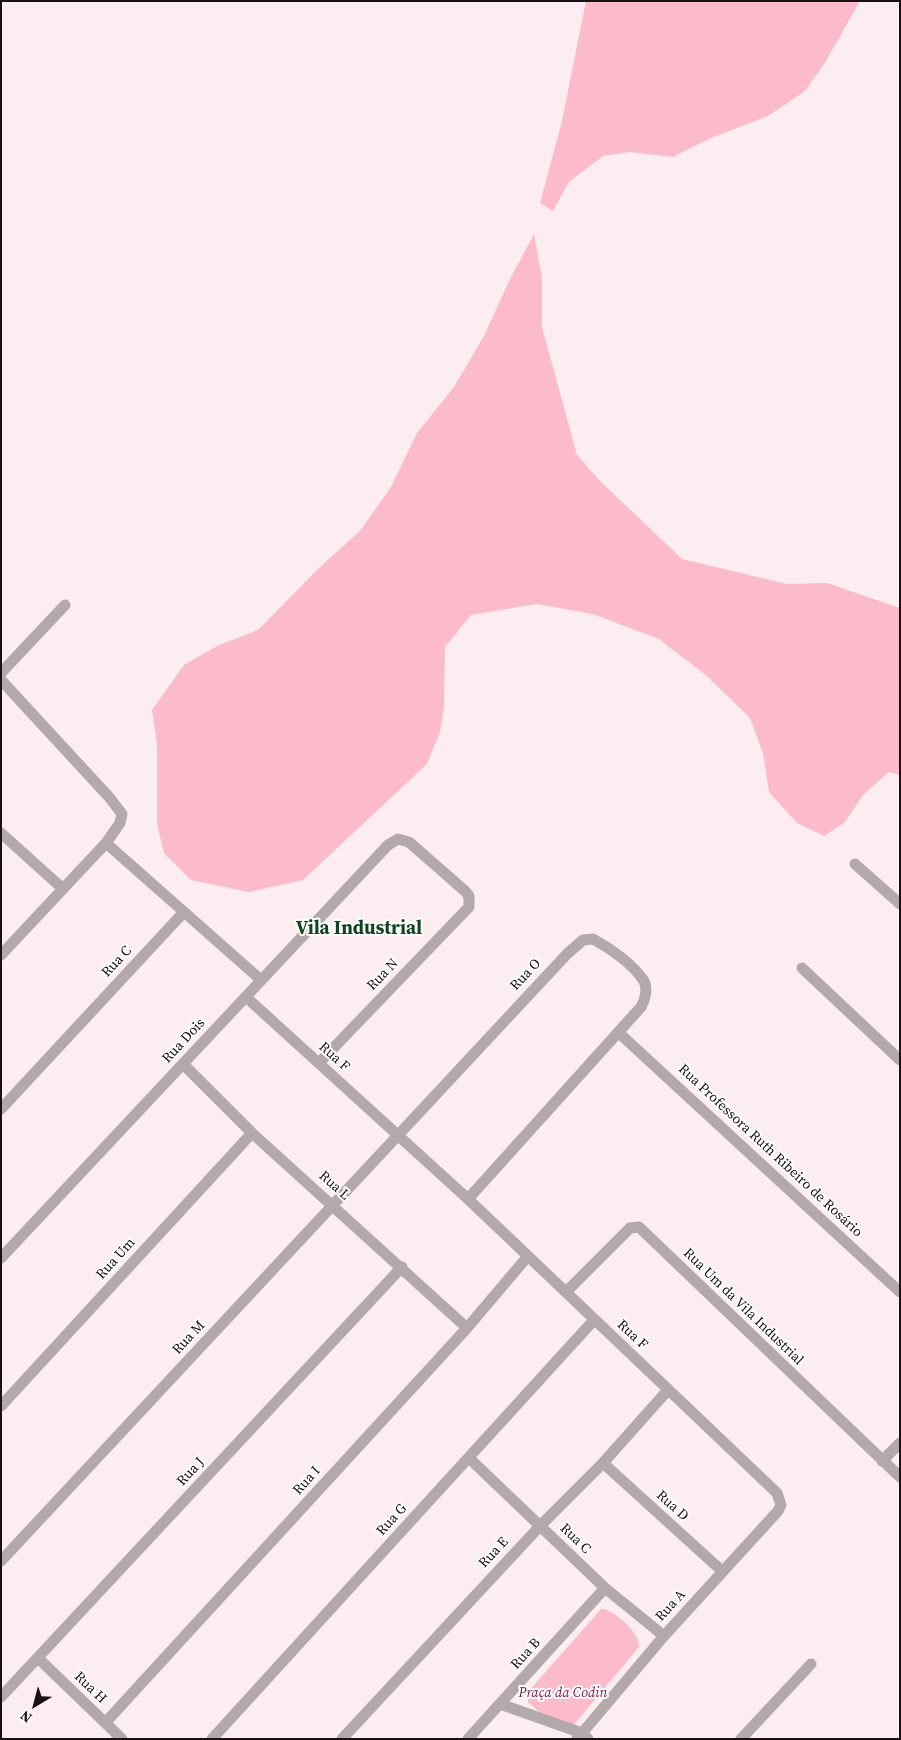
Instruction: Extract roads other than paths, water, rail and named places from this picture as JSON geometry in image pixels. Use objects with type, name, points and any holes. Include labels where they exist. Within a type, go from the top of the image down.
[{"type":"street","points":[[1,673],[65,605]]},
{"type":"street","points":[[1,680],[120,810],[120,824],[106,843],[1,955]]},
{"type":"street","points":[[1,833],[62,888]]},
{"type":"street","name":"Rua N","points":[[319,1064],[469,907],[469,896],[465,891],[410,842],[398,839],[388,845]]},
{"type":"street","points":[[106,843],[261,980]]},
{"type":"street","name":"Rua Dois","points":[[1,1258],[388,845]]},
{"type":"street","points":[[855,864],[900,904]]},
{"type":"street","name":"Rua C","points":[[1,1109],[184,912]]},
{"type":"street","name":"Rua O","points":[[398,1134],[567,954],[583,940],[593,939],[603,944],[628,964],[644,982],[645,999],[641,1008],[619,1033]]},
{"type":"street","points":[[802,968],[900,1060]]},
{"type":"street","name":"Rua F","points":[[246,997],[468,1199],[777,1492]]},
{"type":"street","points":[[468,1199],[619,1033]]},
{"type":"street","name":"Rua Professora Ruth Ribeiro de Rosário","points":[[619,1033],[900,1292]]},
{"type":"street","name":"Rua L","points":[[183,1064],[252,1133],[402,1267],[467,1328]]},
{"type":"street","name":"Rua Um","points":[[1,1406],[252,1133]]},
{"type":"street","name":"Rua M","points":[[1,1561],[398,1134]]},
{"type":"street","name":"Rua Um da Vila Industrial","points":[[566,1292],[630,1228],[639,1227],[900,1478]]},
{"type":"street","name":"Rua I","points":[[105,1723],[467,1328],[528,1256]]},
{"type":"street","name":"Rua J","points":[[1,1697],[402,1267]]},
{"type":"street","name":"Rua G","points":[[212,1739],[594,1320]]},
{"type":"street","name":"Rua E","points":[[342,1739],[540,1526],[603,1463],[668,1390]]},
{"type":"street","points":[[882,1461],[900,1443]]},
{"type":"street","name":"Rua C","points":[[469,1458],[605,1588],[664,1636]]},
{"type":"street","name":"Rua D","points":[[603,1463],[722,1571]]},
{"type":"street","name":"Rua A","points":[[582,1737],[664,1636],[778,1511],[781,1505],[777,1492]]},
{"type":"street","name":"Rua B","points":[[468,1739],[605,1588]]},
{"type":"street","name":"Rua H","points":[[38,1658],[122,1739]]},
{"type":"street","points":[[741,1739],[810,1664]]},
{"type":"street","points":[[500,1704],[582,1737]]},
{"type":"district","name":"Vila Industrial","points":[[359,929]]},
{"type":"park label","name":"Praça da Codin","points":[[563,1693]]}]
